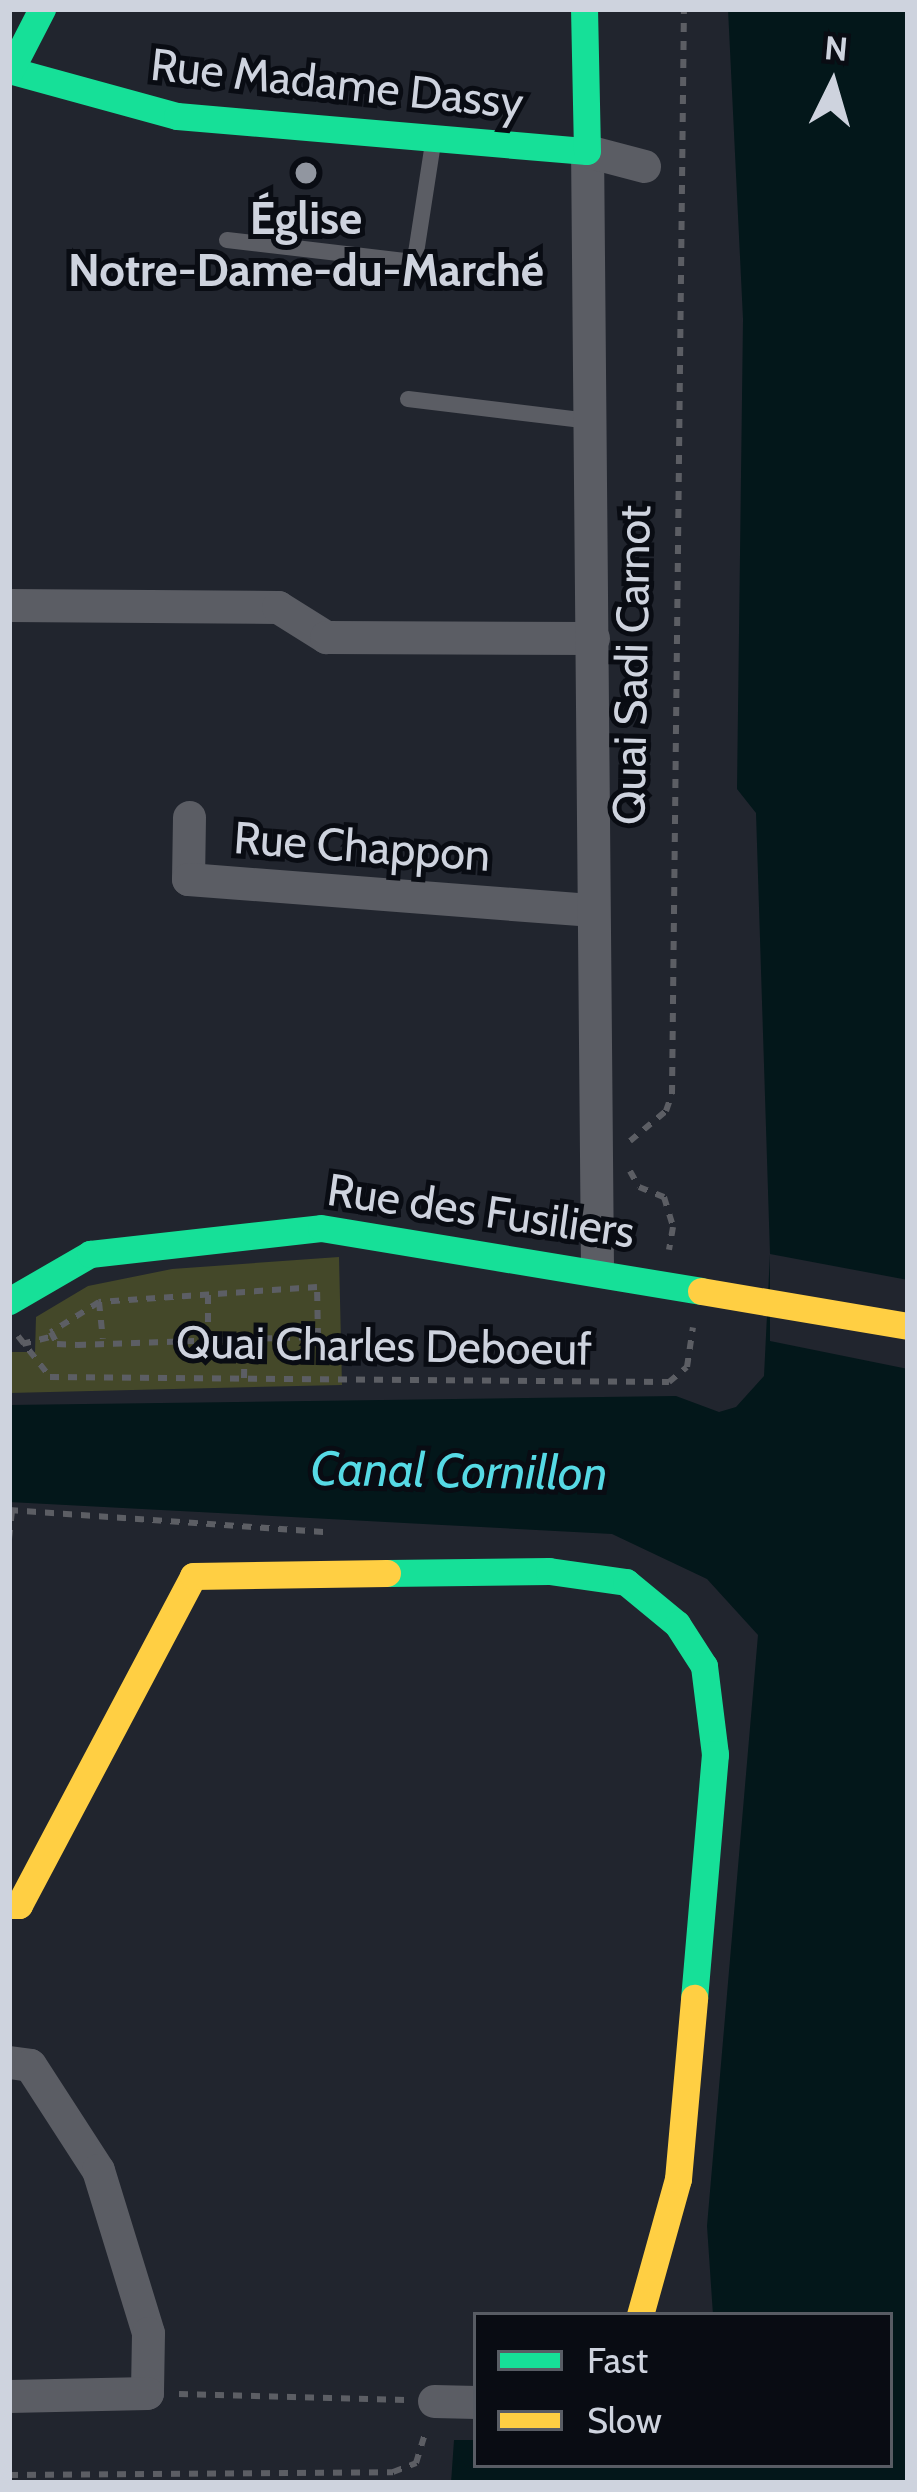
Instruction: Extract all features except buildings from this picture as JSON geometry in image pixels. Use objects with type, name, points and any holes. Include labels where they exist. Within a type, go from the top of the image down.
[{"type":"main road","points":[[9,70],[42,9]]},
{"type":"main road","name":"Quai Sadi Carnot","points":[[584,9],[587,151]]},
{"type":"main road","name":"Rue Madame Dassy","points":[[9,70],[177,116],[433,142],[587,151]]},
{"type":"main road","name":"Rue des Fusiliers","points":[[29,1257],[90,1255],[321,1228],[664,1279],[908,1326]]},
{"type":"main road","name":"Rue des Fusiliers","points":[[11,1299],[90,1255]]},
{"type":"main road","points":[[9,1905],[19,1905],[193,1576],[550,1571],[626,1582],[677,1624],[704,1666],[716,1754],[678,2179],[641,2312]]},
{"type":"street","points":[[587,151],[644,166]]},
{"type":"street","name":"Quai Sadi Carnot","points":[[587,151],[593,638],[590,910],[597,1268]]},
{"type":"street","points":[[9,604],[278,607],[326,638],[593,638]]},
{"type":"street","name":"Rue Chappon","points":[[189,817],[188,879],[590,910]]},
{"type":"street","points":[[9,2062],[30,2065],[98,2170],[148,2333],[147,2393],[9,2396]]},
{"type":"street","points":[[434,2401],[473,2402]]},
{"type":"lane","points":[[227,240],[407,260],[416,253],[433,142]]},
{"type":"lane","points":[[408,399],[591,421]]},
{"type":"path","name":"Quai Sadi Carnot","points":[[664,1279],[674,1226],[664,1197],[639,1187],[627,1148],[635,1130],[666,1111],[672,1094],[684,9]]},
{"type":"path","points":[[11,1299],[25,1318],[22,1344],[53,1336],[76,1345],[103,1339],[318,1337],[317,1287],[99,1302],[71,1313],[53,1336]]},
{"type":"path","points":[[208,1294],[208,1339]]},
{"type":"path","points":[[99,1302],[103,1339]]},
{"type":"path","name":"Quai Charles Deboeuf","points":[[22,1344],[46,1376],[669,1382],[687,1367],[695,1318],[677,1316]]},
{"type":"path","points":[[244,1378],[245,1339]]},
{"type":"path","points":[[9,1539],[10,1510],[346,1534]]},
{"type":"path","points":[[9,2475],[393,2472],[416,2463],[434,2401],[147,2393]]},
{"type":"green space","points":[[339,1257],[342,1385],[9,1393],[9,1352],[35,1352],[36,1317],[88,1286],[172,1269]]},
{"type":"water","name":"Canal Cornillon","points":[[728,9],[908,9],[908,2483],[451,2483],[454,2440],[473,2440],[473,2468],[893,2468],[893,2312],[713,2312],[707,2226],[758,1635],[707,1579],[612,1534],[9,1502],[9,1405],[676,1396],[719,1412],[736,1407],[764,1376],[770,1254],[756,813],[737,789],[743,319]]},
{"type":"pier","points":[[770,1254],[908,1280],[908,1369],[770,1341]]},
{"type":"traffic: fast","points":[[10,71],[42,9]]},
{"type":"traffic: fast","points":[[9,70],[177,116],[587,151],[584,9]]},
{"type":"traffic: fast","points":[[9,1301],[90,1254],[321,1228],[701,1291]]},
{"type":"traffic: fast","points":[[387,1573],[549,1571],[626,1582],[677,1624],[704,1666],[715,1754],[694,1998]]},
{"type":"traffic: slow","points":[[701,1291],[908,1326]]},
{"type":"traffic: slow","points":[[9,1905],[19,1905],[193,1576],[387,1573]]},
{"type":"traffic: slow","points":[[641,2312],[678,2179],[694,1998]]},
{"type":"place","name":"Église Notre-Dame-du-Marché","points":[[306,173]]}]
